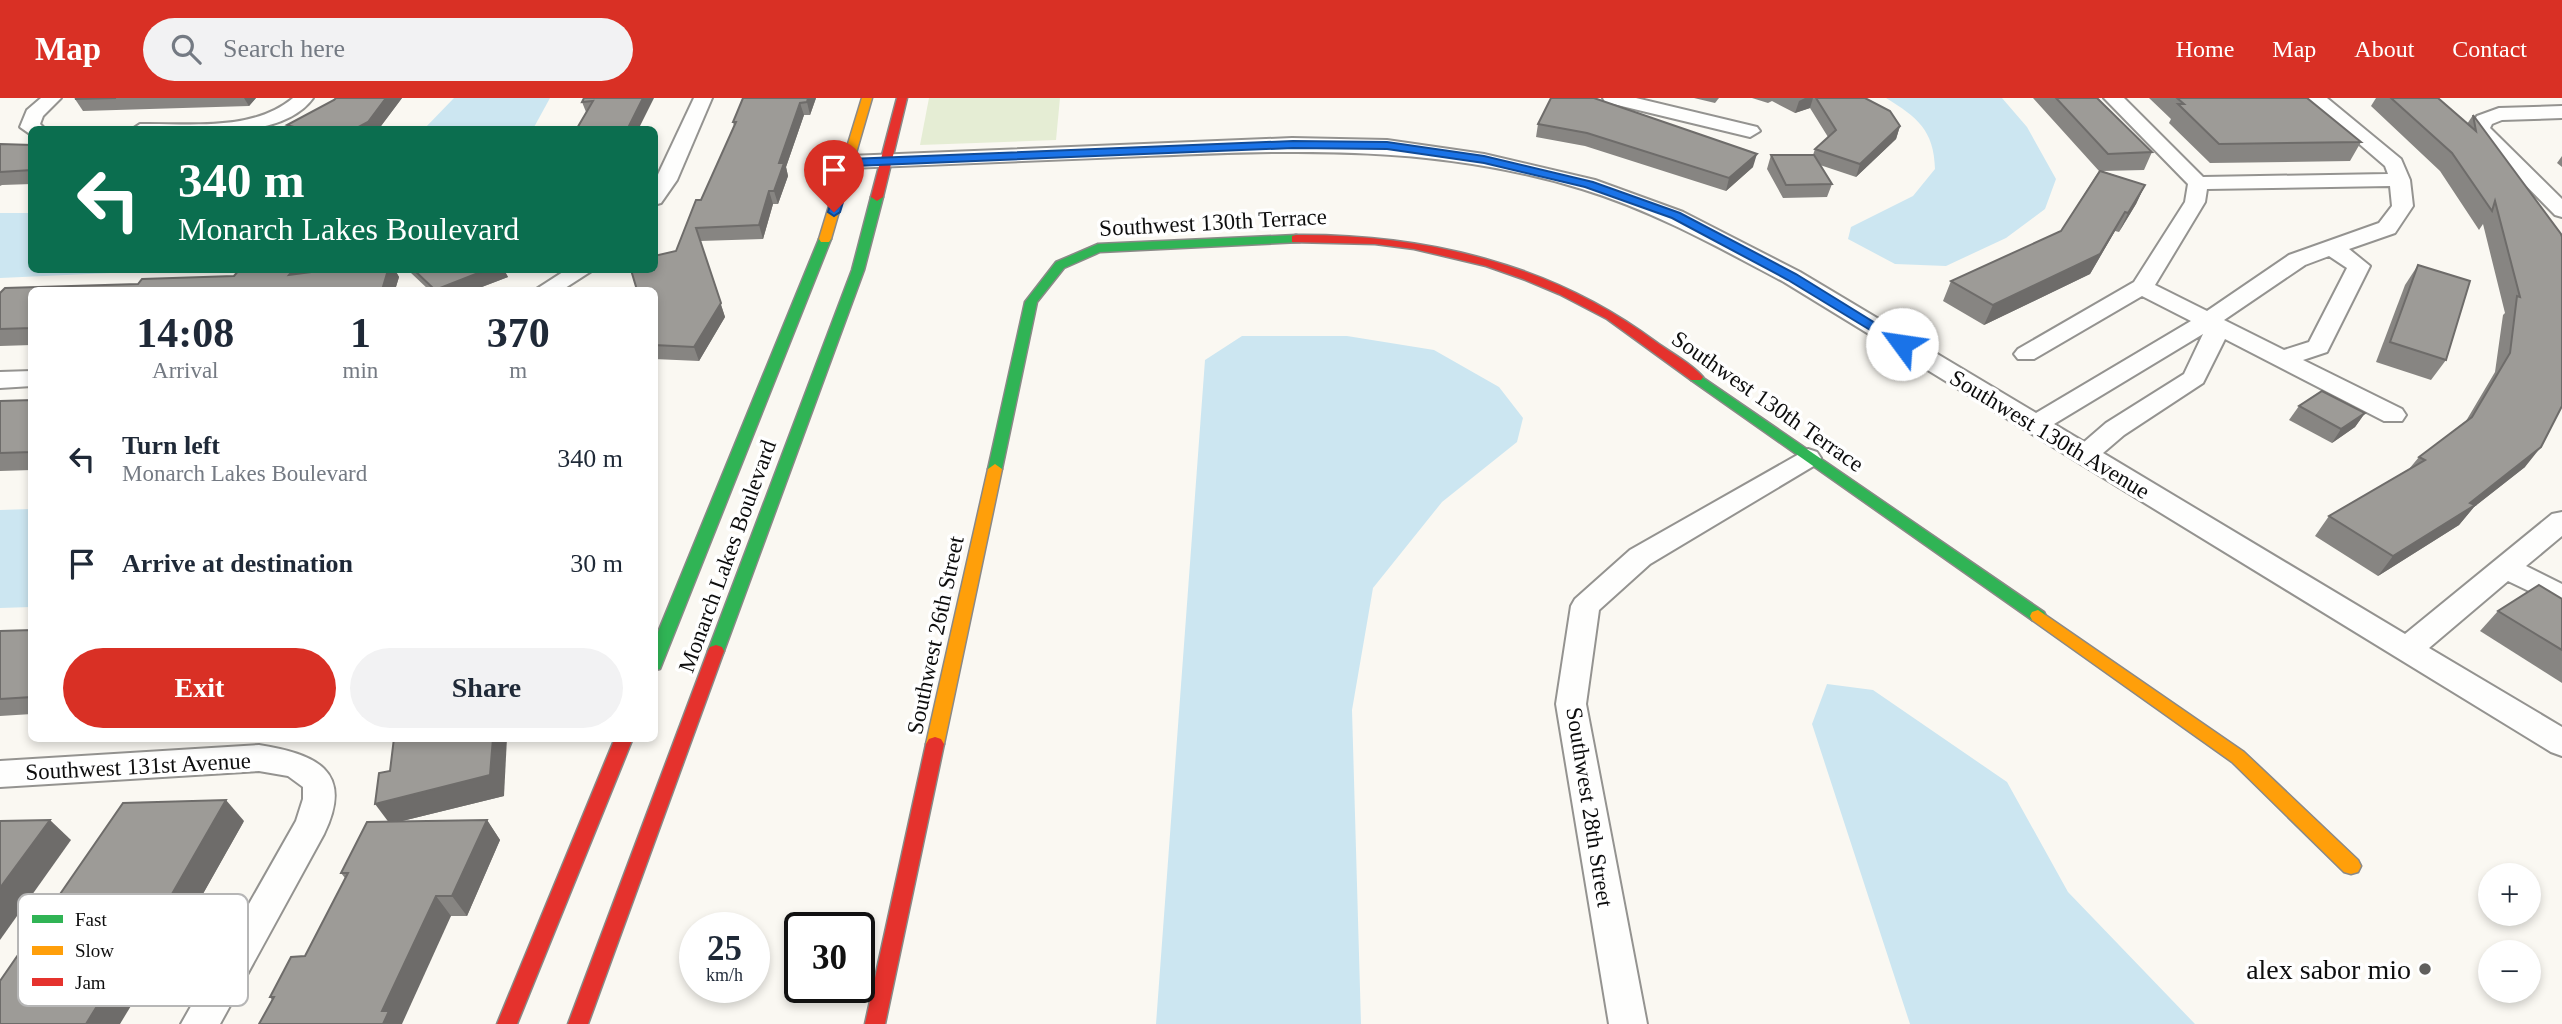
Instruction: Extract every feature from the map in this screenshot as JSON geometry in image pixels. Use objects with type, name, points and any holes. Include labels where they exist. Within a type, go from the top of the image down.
[{"type":"street","points":[[34,126],[34,114],[52,98]]},
{"type":"street","points":[[241,126],[275,118],[304,98]]},
{"type":"street","points":[[658,193],[667,180],[703,98]]},
{"type":"street","name":"Monarch Lakes Boulevard","points":[[658,654],[819,261],[867,98]]},
{"type":"street","name":"Monarch Lakes Boulevard","points":[[578,1024],[858,270],[902,98]]},
{"type":"street","points":[[1612,98],[1749,131]]},
{"type":"street","points":[[2113,98],[2198,183],[2400,180]]},
{"type":"street","points":[[2035,425],[2207,321],[2297,260],[2387,229],[2403,206],[2400,180],[2394,163],[2315,98]]},
{"type":"street","points":[[2562,112],[2499,114],[2484,120],[2480,129],[2562,211]]},
{"type":"street","name":"Southwest 130th Avenue","points":[[849,162],[1293,144],[1387,146],[1497,163],[1588,184],[1676,216],[1792,277],[2562,743]]},
{"type":"street","points":[[2026,354],[2142,287],[2195,202],[2198,183]]},
{"type":"street","name":"Southwest 130th Terrace","points":[[1060,265],[1098,248],[1332,237],[1440,249],[1526,274],[1601,310],[1808,458],[2238,757],[2351,866]]},
{"type":"street","points":[[2281,359],[2319,347],[2359,266],[2331,247]]},
{"type":"street","name":"Southwest 26th Street","points":[[875,1024],[1031,302],[1060,265]]},
{"type":"street","points":[[551,287],[577,273]]},
{"type":"street","points":[[2142,287],[2393,415]]},
{"type":"street","points":[[2084,454],[2115,429],[2194,378],[2215,335],[2207,321]]},
{"type":"street","points":[[2131,367],[2176,392]]},
{"type":"street","points":[[0,380],[28,378]]},
{"type":"street","points":[[2096,388],[2141,414]]},
{"type":"street","name":"Southwest 28th Street","points":[[1628,1024],[1571,704],[1585,606],[1640,557],[1808,458]]},
{"type":"street","points":[[2407,649],[2504,566],[2562,521]]},
{"type":"street","points":[[2504,566],[2562,597]]},
{"type":"street","points":[[507,1024],[622,742]]},
{"type":"street","name":"Southwest 131st Avenue","points":[[0,774],[259,758],[299,766],[315,777],[321,795],[312,824],[248,938]]},
{"type":"street","name":"Southwest 131st Avenue","points":[[200,1024],[210,1006]]},
{"type":"green space","points":[[929,98],[1060,98],[1056,140],[920,145]]},
{"type":"water","points":[[454,98],[550,98],[535,126],[427,126]]},
{"type":"water","points":[[1886,98],[2002,98],[2027,127],[2056,179],[2045,209],[2006,238],[1946,266],[1895,264],[1848,239],[1851,227],[1913,196],[1935,169],[1931,144],[1922,126]]},
{"type":"water","points":[[0,213],[28,213],[28,273],[111,273],[0,278]]},
{"type":"water","points":[[1242,336],[1347,336],[1434,350],[1499,387],[1523,418],[1517,442],[1442,502],[1373,588],[1352,710],[1361,1024],[1156,1024],[1205,360]]},
{"type":"water","points":[[28,509],[28,607],[0,608],[0,510]]},
{"type":"water","points":[[1827,684],[1873,690],[2007,782],[2068,892],[2195,1024],[1910,1024],[1812,724]]},
{"type":"building","points":[[386,98],[368,122],[360,126],[287,125],[334,100]]},
{"type":"building","points":[[584,98],[643,98],[629,126],[578,126],[593,101],[582,102]]},
{"type":"building","points":[[743,98],[808,98],[807,102],[800,103],[779,163],[784,163],[774,191],[769,191],[759,225],[696,228],[721,303],[694,347],[658,345],[658,287],[636,287],[632,273],[658,273],[658,255],[676,251],[696,200],[701,200],[736,122],[733,122]]},
{"type":"building","points":[[1551,98],[1594,98],[1757,154],[1729,178],[1587,133],[1538,124]]},
{"type":"building","points":[[1816,98],[1865,98],[1890,111],[1900,126],[1860,164],[1815,149],[1836,130]]},
{"type":"building","points":[[2056,98],[2097,98],[2152,152],[2108,154]]},
{"type":"building","points":[[2177,98],[2307,98],[2361,142],[2219,144],[2178,104],[2184,104]]},
{"type":"building","points":[[2391,98],[2438,98],[2476,131],[2473,115],[2562,237],[2562,406],[2541,447],[2470,503],[2475,505],[2393,556],[2329,516],[2425,460],[2419,457],[2472,417],[2510,353],[2517,296],[2520,297],[2495,201],[2492,211],[2452,153]]},
{"type":"building","points":[[0,144],[28,145],[28,170],[0,172]]},
{"type":"building","points":[[1771,155],[1814,155],[1832,184],[1786,185]]},
{"type":"building","points":[[2100,171],[2145,185],[2100,254],[1993,305],[1951,281],[2061,231]]},
{"type":"building","points":[[2418,265],[2470,281],[2446,360],[2390,342]]},
{"type":"building","points":[[236,273],[387,273],[383,287],[38,287],[138,284],[142,279],[234,276]]},
{"type":"building","points":[[417,273],[478,273],[443,287],[432,287]]},
{"type":"building","points":[[28,287],[28,328],[0,329],[0,293],[5,288]]},
{"type":"building","points":[[2322,391],[2365,413],[2341,429],[2299,406]]},
{"type":"building","points":[[28,400],[28,452],[0,453],[0,401]]},
{"type":"building","points":[[2539,585],[2562,599],[2562,650],[2498,611]]},
{"type":"building","points":[[28,630],[28,697],[0,699],[0,631]]},
{"type":"building","points":[[394,742],[493,742],[490,775],[375,804],[379,773],[390,771]]},
{"type":"building","points":[[226,800],[172,894],[60,894],[123,803]]},
{"type":"building","points":[[50,820],[0,888],[0,821]]},
{"type":"building","points":[[487,820],[452,896],[436,896],[382,1011],[389,1011],[383,1024],[259,1024],[291,957],[305,956],[348,873],[341,873],[367,822]]},
{"type":"building","points":[[18,955],[18,1006],[97,1006],[86,1024],[0,1024],[0,981]]},
{"type":"traffic: fast","points":[[716,651],[858,270],[877,197]]},
{"type":"traffic: fast","points":[[658,654],[825,239]]},
{"type":"traffic: fast","points":[[995,469],[1031,302],[1060,265],[1098,248],[1296,239]]},
{"type":"traffic: fast","points":[[1696,377],[2038,616]]},
{"type":"traffic: slow","points":[[825,239],[867,98]]},
{"type":"traffic: slow","points":[[935,744],[995,469]]},
{"type":"traffic: slow","points":[[2038,616],[2238,757],[2351,866]]},
{"type":"traffic: jam","points":[[877,197],[902,98]]},
{"type":"traffic: jam","points":[[1296,239],[1375,241],[1414,246],[1452,253],[1528,276],[1612,316],[1696,377]]},
{"type":"traffic: jam","points":[[578,1024],[716,651]]},
{"type":"traffic: jam","points":[[507,1024],[622,742]]},
{"type":"traffic: jam","points":[[875,1024],[935,744]]},
{"type":"place","name":"alex sabor mio","points":[[2425,969]]},
{"type":"route","points":[[834,212],[849,162],[1293,144],[1387,146],[1484,160],[1588,184],[1676,216],[1792,277],[1902,344]]}]
